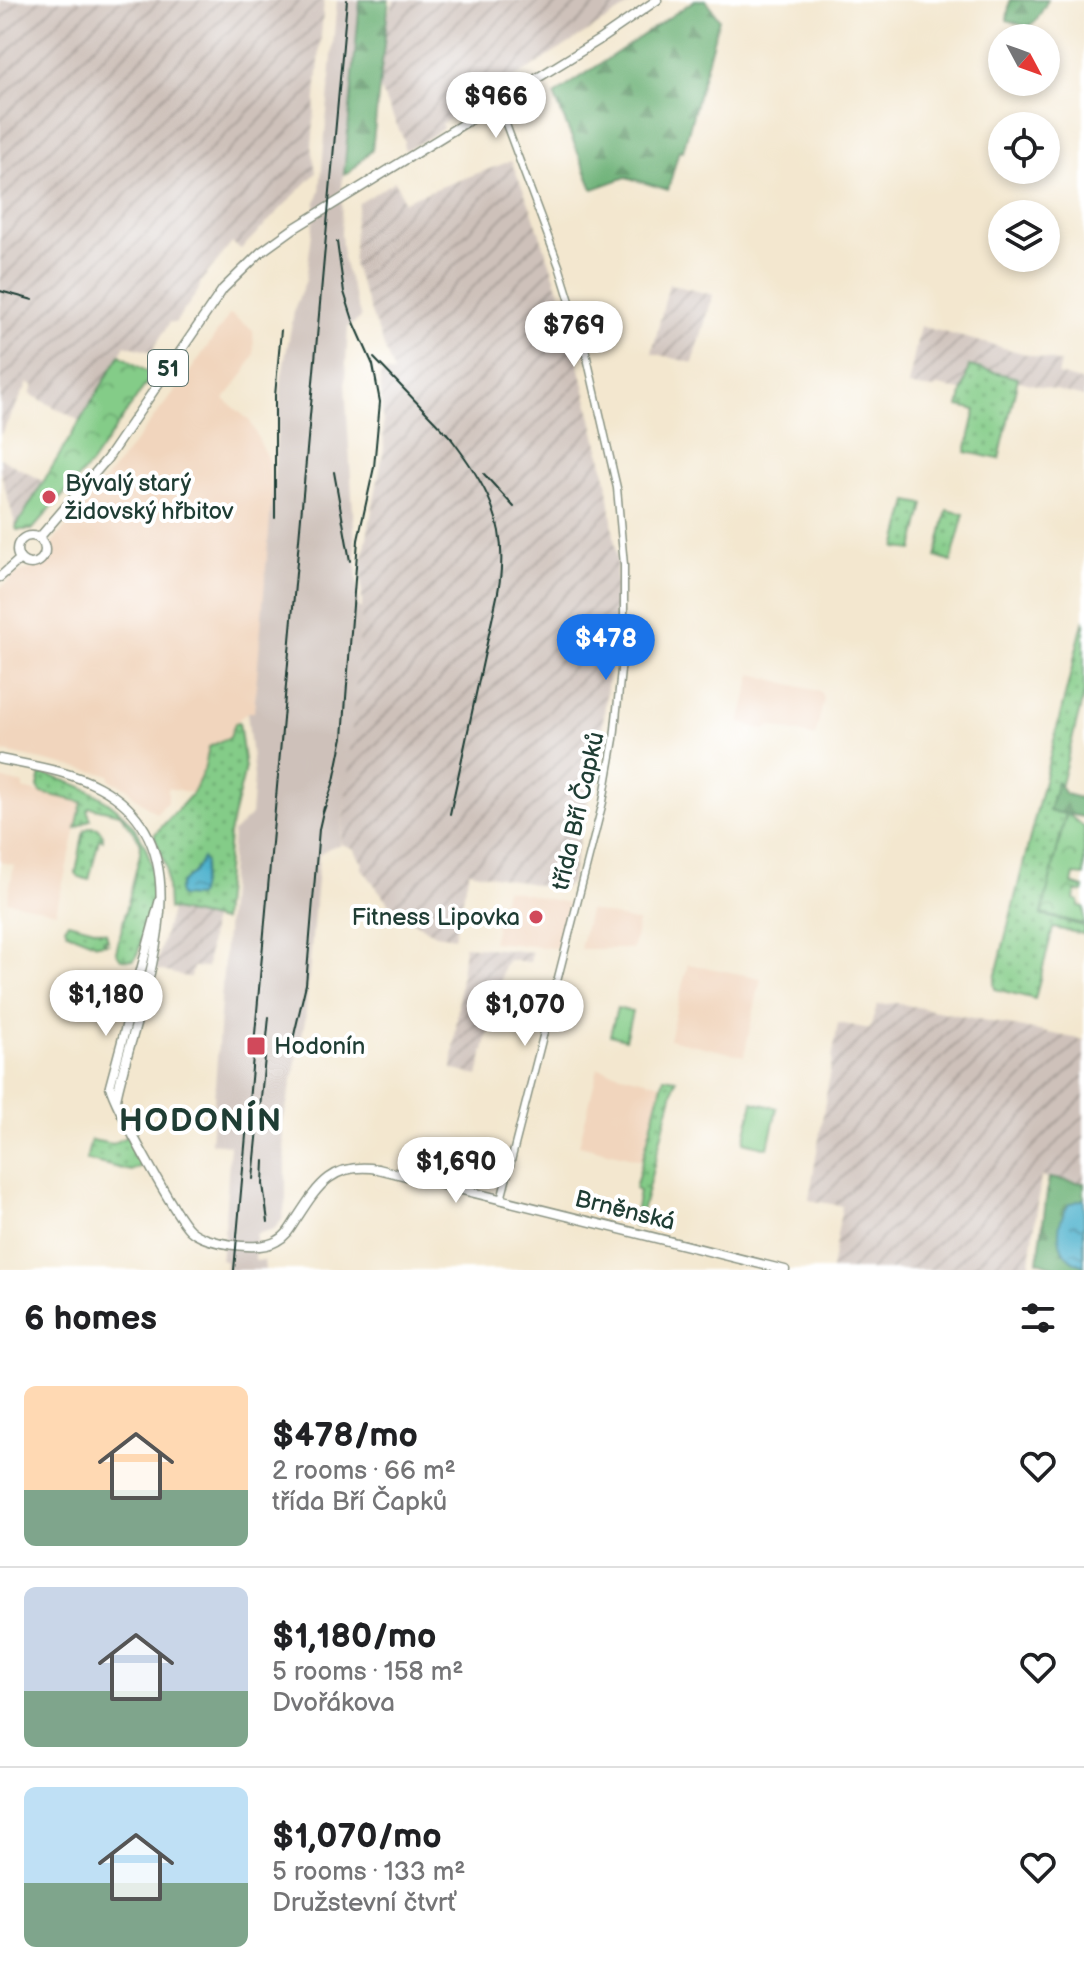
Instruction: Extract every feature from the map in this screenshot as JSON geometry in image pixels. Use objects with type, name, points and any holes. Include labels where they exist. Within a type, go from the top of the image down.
[{"type":"main road","name":"51","points":[[39,538],[107,459],[223,289],[261,252],[343,197],[599,40],[657,0]]},
{"type":"main road","name":"51","points":[[31,535],[39,538],[45,548],[40,560],[30,564],[20,559],[16,548],[20,540],[31,535]]},
{"type":"main road","name":"51","points":[[0,577],[20,559]]},
{"type":"main road","name":"Brněnská","points":[[0,759],[86,780],[106,791],[124,804],[141,824],[153,846],[160,877],[162,919],[116,1099],[185,1225],[199,1236],[222,1243],[269,1245],[280,1240],[291,1229],[320,1185],[335,1173],[351,1168],[378,1169],[785,1270]]},
{"type":"street","name":"třída Bří Čapků","points":[[495,104],[504,119],[542,217],[586,353],[617,488],[624,565],[624,640],[614,739],[603,802],[501,1200]]},
{"type":"shaded area","points":[[0,0],[324,0],[312,146],[316,173],[241,249],[232,243],[201,281],[198,291],[175,323],[170,322],[151,352],[125,345],[80,421],[30,394],[34,386],[28,383],[0,436]]},
{"type":"shaded area","points":[[337,0],[360,0],[342,188],[341,235],[343,259],[361,318],[348,327],[345,382],[359,608],[362,608],[347,782],[340,846],[331,847],[319,855],[305,1021],[282,1127],[286,1199],[282,1220],[274,1229],[256,1234],[255,1261],[264,1260],[265,1270],[225,1270],[226,1262],[220,1259],[230,1145],[211,1143],[233,832],[251,815],[254,777],[247,712],[254,712],[282,375],[295,307],[306,280],[320,191]]},
{"type":"shaded area","points":[[394,0],[638,0],[441,124],[443,128],[427,139],[405,150],[405,142],[378,85],[385,23]]},
{"type":"shaded area","points":[[511,161],[531,208],[577,342],[574,344],[607,481],[617,559],[616,607],[601,740],[570,883],[562,890],[469,871],[454,937],[435,934],[390,905],[361,867],[363,864],[353,848],[341,844],[362,608],[361,568],[384,448],[380,373],[394,373],[353,265],[355,218],[359,203],[395,181],[404,202]]},
{"type":"shaded area","points":[[669,284],[713,295],[693,363],[652,353]]},
{"type":"shaded area","points":[[230,314],[253,330],[254,354],[244,374],[224,399],[250,421],[269,462],[273,513],[254,713],[247,712],[235,723],[230,736],[209,747],[204,770],[193,793],[168,788],[168,801],[156,813],[127,788],[110,780],[110,775],[0,751],[0,588],[17,573],[43,565],[49,546],[79,513],[189,373]]},
{"type":"shaded area","points":[[920,326],[1061,363],[1058,375],[1084,382],[1084,397],[971,369],[965,392],[938,386],[934,389],[908,386]]},
{"type":"shaded area","points":[[0,458],[43,481],[16,527],[0,470]]},
{"type":"shaded area","points":[[752,674],[821,692],[824,699],[815,737],[770,726],[765,730],[740,723]]},
{"type":"shaded area","points":[[0,779],[24,784],[23,789],[82,803],[56,912],[7,901],[14,865],[0,862]]},
{"type":"shaded area","points":[[505,889],[567,903],[559,946],[492,942]]},
{"type":"shaded area","points":[[171,910],[212,919],[207,968],[193,967],[191,978],[155,969]]},
{"type":"shaded area","points":[[589,910],[638,922],[633,949],[580,949]]},
{"type":"shaded area","points":[[464,946],[532,952],[530,962],[508,960],[504,965],[478,1076],[452,1069]]},
{"type":"shaded area","points":[[688,964],[761,978],[744,1056],[669,1039]]},
{"type":"shaded area","points":[[896,1003],[1084,1040],[1084,1183],[1041,1177],[1029,1270],[831,1270],[842,1206],[809,1200],[838,1023],[870,1029],[877,1005]]},
{"type":"shaded area","points":[[598,1068],[661,1084],[641,1160],[579,1145]]},
{"type":"green space","points":[[360,0],[389,0],[372,150],[349,173],[344,174]]},
{"type":"green space","points":[[695,0],[706,0],[719,19],[683,151],[679,150],[668,190],[626,177],[593,189],[554,95]]},
{"type":"green space","points":[[1010,0],[1048,0],[1032,24],[1007,20]]},
{"type":"green space","points":[[120,355],[152,375],[91,464],[32,530],[17,530],[16,527]]},
{"type":"green space","points":[[969,366],[1018,378],[999,459],[966,452],[976,410],[959,406]]},
{"type":"green space","points":[[908,501],[924,504],[913,550],[896,548]]},
{"type":"green space","points":[[947,510],[964,514],[951,562],[936,557]]},
{"type":"green space","points":[[1084,619],[1084,693],[1054,811],[1066,814],[1042,915],[1084,926],[1084,934],[1053,928],[1035,999],[995,989],[994,983]]},
{"type":"green space","points":[[239,722],[245,769],[229,834],[222,921],[168,909],[166,867],[154,835],[193,793],[204,770],[209,747],[230,737],[235,723]]},
{"type":"green space","points":[[41,774],[82,787],[101,798],[118,810],[144,843],[151,863],[154,894],[149,919],[134,960],[121,959],[116,952],[140,854],[140,841],[120,814],[90,807],[87,810],[91,819],[76,828],[82,802],[41,793],[38,787]]},
{"type":"green space","points":[[1057,782],[1065,794],[1084,799],[1084,817],[1049,811]]},
{"type":"green space","points":[[1066,813],[1084,827],[1084,876],[1074,875],[1072,884],[1084,888],[1083,892],[1076,891],[1074,899],[1084,907],[1084,924],[1042,914]]},
{"type":"green space","points":[[91,827],[98,828],[103,840],[99,839],[89,880],[76,873],[83,835]]},
{"type":"green space","points":[[68,922],[106,932],[108,940],[103,941],[107,943],[97,944],[67,932],[65,927]]},
{"type":"green space","points":[[617,1008],[632,1012],[625,1039],[610,1035]]},
{"type":"green space","points":[[664,1077],[676,1079],[638,1227],[633,1226],[639,1191],[635,1189]]},
{"type":"green space","points":[[753,1102],[777,1108],[768,1148],[744,1142]]},
{"type":"green space","points":[[127,1136],[143,1165],[131,1171],[86,1160],[91,1140],[113,1144]]},
{"type":"green space","points":[[1049,1178],[1084,1183],[1084,1270],[1065,1270],[1038,1261]]},
{"type":"water","points":[[202,858],[205,863],[199,894],[196,897],[180,896],[181,883],[194,872]]},
{"type":"water","points":[[1084,1199],[1084,1266],[1067,1256],[1059,1231],[1069,1204]]},
{"type":"railway","points":[[234,1270],[347,0]]},
{"type":"railway","points":[[322,816],[334,781],[343,737],[358,540],[374,467],[380,402],[373,365],[344,292],[337,242]]},
{"type":"railway","points":[[0,291],[33,300]]},
{"type":"railway","points":[[275,518],[275,396],[281,330]]},
{"type":"railway","points":[[374,358],[452,439]]},
{"type":"railway","points":[[446,432],[483,487],[498,525],[501,546],[498,592],[450,814]]},
{"type":"railway","points":[[334,472],[350,561]]},
{"type":"railway","points":[[484,474],[514,507]]},
{"type":"railway","points":[[290,1052],[306,984],[319,829],[324,807]]},
{"type":"railway","points":[[253,1179],[269,1017]]},
{"type":"railway","points":[[264,1161],[263,1184],[268,1222]]},
{"type":"place","name":"Bývalý starý židovský hřbitov","points":[[49,497]]},
{"type":"place","name":"Fitness Lipovka","points":[[536,917]]},
{"type":"place","name":"Hodonín","points":[[256,1046]]},
{"type":"district","name":"HODONÍN","points":[[201,1120]]}]
